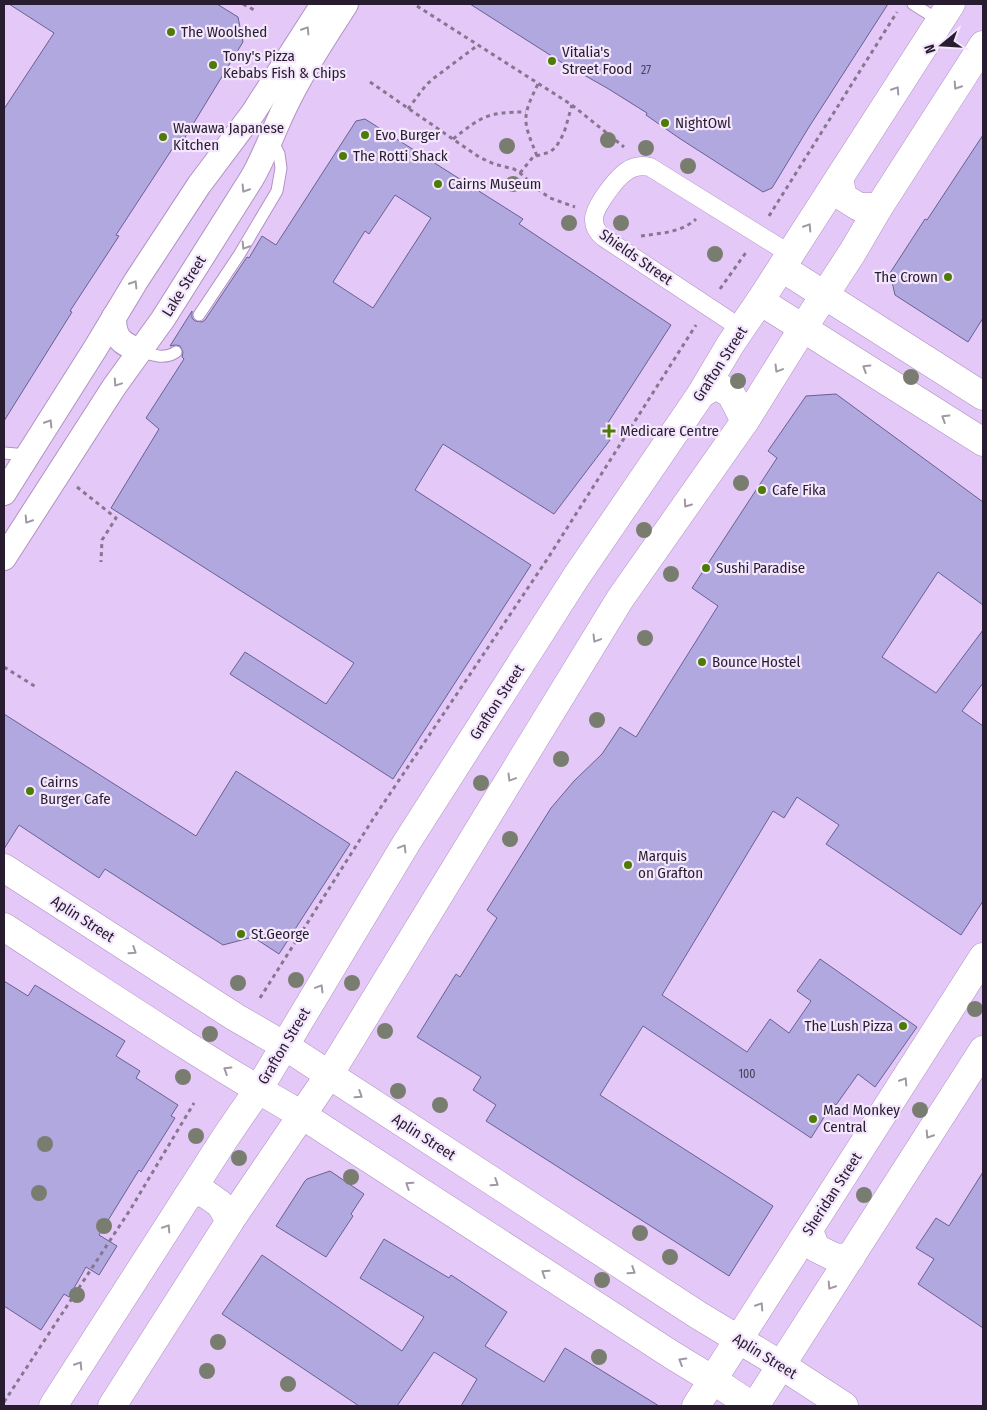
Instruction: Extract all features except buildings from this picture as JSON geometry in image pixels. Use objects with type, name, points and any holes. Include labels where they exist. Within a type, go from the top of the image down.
[{"type":"main road","name":"Grafton Street","points":[[53,1406],[225,1138],[258,1090],[412,834],[576,577],[701,394],[945,12]]},
{"type":"main road","points":[[112,1406],[230,1222],[329,1075],[620,599],[745,421],[852,253],[879,206],[983,45]]},
{"type":"main road","points":[[839,179],[843,197],[859,207],[879,206]]},
{"type":"main road","points":[[786,261],[824,295],[983,396]]},
{"type":"main road","points":[[760,301],[983,442]]},
{"type":"main road","points":[[701,394],[716,385],[731,394],[745,421]]},
{"type":"main road","name":"Aplin Street","points":[[4,868],[235,1017],[285,1046],[738,1340],[844,1406]]},
{"type":"main road","points":[[4,927],[753,1406],[781,1366],[983,1050]]},
{"type":"main road","name":"Sheridan Street","points":[[696,1406],[983,957]]},
{"type":"main road","points":[[187,1197],[200,1190],[220,1204],[230,1222]]},
{"type":"main road","points":[[809,1231],[816,1248],[836,1258],[851,1257]]},
{"type":"street","points":[[4,493],[136,280],[199,185],[253,113],[323,4]]},
{"type":"street","name":"Lake Street","points":[[4,558],[114,387],[163,318],[252,178],[290,95],[346,4]]},
{"type":"street","points":[[231,142],[241,141],[251,143],[257,147],[267,148]]},
{"type":"street","points":[[639,166],[655,170],[758,234],[786,261]]},
{"type":"street","name":"Shields Street","points":[[639,166],[627,170],[621,175],[597,207],[594,213],[596,230],[603,237],[742,329]]},
{"type":"street","points":[[114,317],[115,331],[118,339],[140,351]]},
{"type":"lane","points":[[913,4],[945,12]]},
{"type":"lane","points":[[199,315],[278,191],[281,168],[279,154],[267,148]]},
{"type":"lane","points":[[140,351],[164,357],[176,352]]},
{"type":"lane","points":[[4,453],[28,455]]},
{"type":"path","points":[[243,4],[256,11]]},
{"type":"path","points":[[260,998],[373,819],[548,558],[708,306],[758,234],[902,4]]},
{"type":"path","points":[[416,6],[572,106],[629,151],[639,166]]},
{"type":"path","points":[[408,109],[430,81],[478,45]]},
{"type":"path","points":[[370,82],[479,158],[514,169],[550,198],[594,213]]},
{"type":"path","points":[[536,156],[527,130],[526,112],[538,84]]},
{"type":"path","points":[[520,173],[530,160],[550,152],[556,147],[564,134],[572,106]]},
{"type":"path","points":[[453,140],[473,123],[491,114],[526,112]]},
{"type":"path","points":[[614,244],[642,236],[681,229],[692,224],[709,203]]},
{"type":"path","points":[[58,473],[88,494],[116,518],[102,540],[101,562]]},
{"type":"path","points":[[4,667],[36,687]]},
{"type":"path","points":[[4,1402],[130,1210],[194,1103]]},
{"type":"shaded area","points":[[4,4],[983,4],[983,1406],[4,1406]]},
{"type":"place","name":"The Woolshed","points":[[171,32]]},
{"type":"place","name":"Vitalia's Street Food","points":[[552,61]]},
{"type":"place","name":"Tony's Pizza Kebabs Fish & Chips","points":[[213,65]]},
{"type":"place","name":"NightOwl","points":[[665,123]]},
{"type":"place","name":"Evo Burger","points":[[365,135]]},
{"type":"place","name":"Wawawa Japanese Kitchen","points":[[163,137]]},
{"type":"place","name":"The Rotti Shack","points":[[343,156]]},
{"type":"place","name":"Cairns Museum","points":[[438,184]]},
{"type":"place","name":"The Crown","points":[[948,277]]},
{"type":"place","name":"Medicare Centre","points":[[609,431]]},
{"type":"place","name":"Cafe Fika","points":[[762,490]]},
{"type":"place","name":"Sushi Paradise","points":[[706,568]]},
{"type":"place","name":"Bounce Hostel","points":[[702,662]]},
{"type":"place","name":"Cairns Burger Cafe","points":[[30,791]]},
{"type":"place","name":"Marquis on Grafton","points":[[628,865]]},
{"type":"place","name":"St.George","points":[[241,934]]},
{"type":"place","name":"The Lush Pizza","points":[[903,1026]]},
{"type":"place","name":"Mad Monkey Central","points":[[813,1119]]}]
